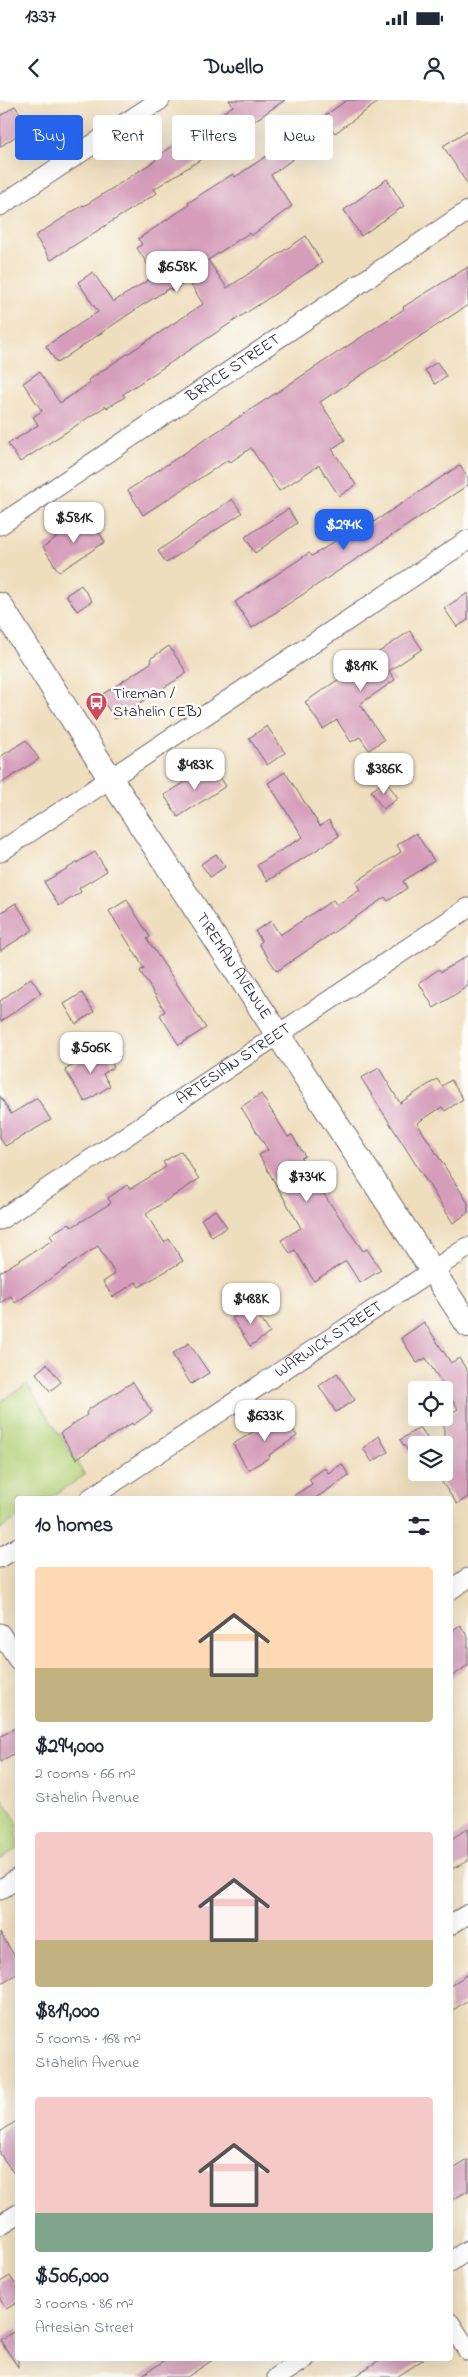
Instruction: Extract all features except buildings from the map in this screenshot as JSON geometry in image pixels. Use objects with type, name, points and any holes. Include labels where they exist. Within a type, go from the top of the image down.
[{"type":"street","points":[[0,206],[160,100]]},
{"type":"street","name":"BRACE STREET","points":[[0,525],[468,212]]},
{"type":"street","points":[[0,852],[468,540]]},
{"type":"street","name":"TIREMAN AVENUE","points":[[0,606],[110,778],[468,1325]]},
{"type":"street","name":"ARTESIAN STREET","points":[[0,1220],[468,908]]},
{"type":"street","name":"WARWICK STREET","points":[[94,1496],[468,1247]]},
{"type":"street","points":[[0,1558],[15,1548]]},
{"type":"street","points":[[453,1588],[468,1578]]},
{"type":"street","points":[[0,1633],[15,1656]]},
{"type":"street","points":[[0,1890],[15,1880]]},
{"type":"street","points":[[453,1924],[468,1914]]},
{"type":"street","points":[[0,2225],[15,2216]]},
{"type":"street","points":[[453,2260],[468,2250]]},
{"type":"street","points":[[453,2328],[468,2351]]},
{"type":"street","points":[[278,2377],[302,2361]]},
{"type":"green space","points":[[27,1384],[85,1475],[53,1496],[15,1496],[15,1519],[0,1529],[0,1402]]},
{"type":"green space","points":[[0,1795],[15,1819],[15,1849],[0,1860]]},
{"type":"place","name":"Tireman / Stahelin (EB)","points":[[97,722]]}]
